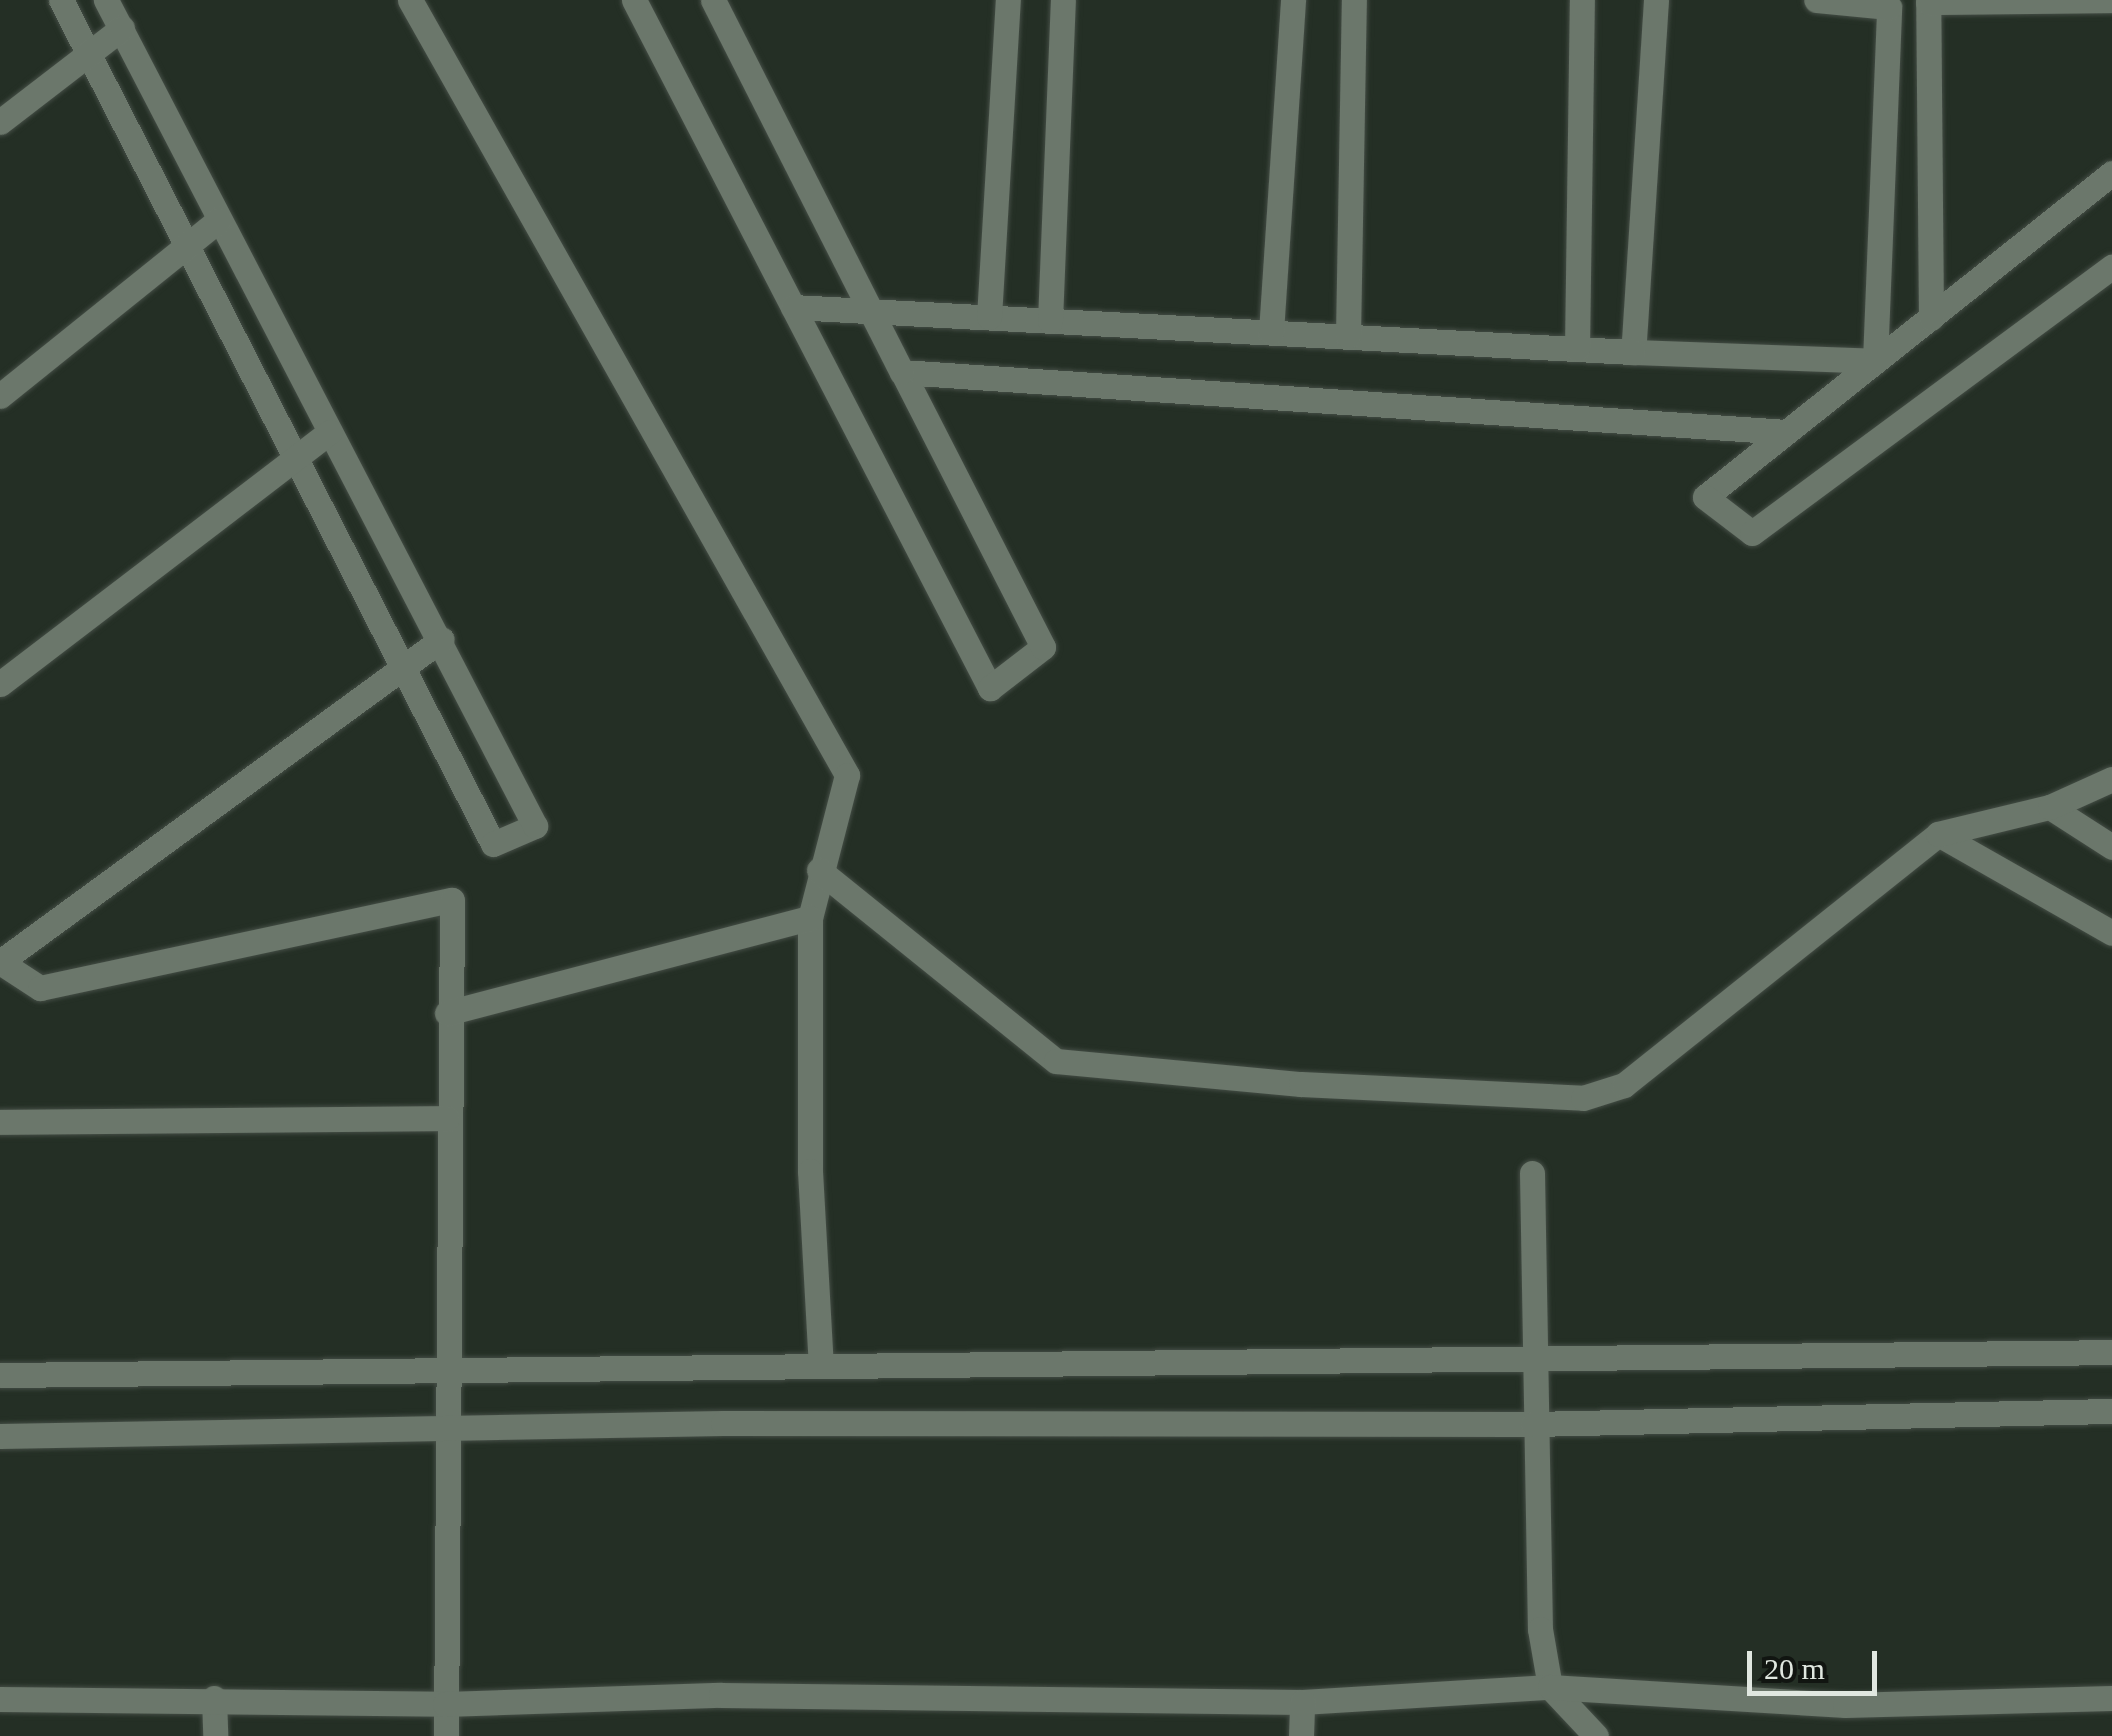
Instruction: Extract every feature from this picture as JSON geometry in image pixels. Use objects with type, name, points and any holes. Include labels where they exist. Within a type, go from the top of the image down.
[{"type":"street","points":[[62,0],[493,844],[535,826],[442,638],[330,432],[106,0]]},
{"type":"street","points":[[410,0],[848,775],[818,870],[810,918],[810,1170],[820,1366]]},
{"type":"street","points":[[634,0],[990,688],[1043,647],[714,0]]},
{"type":"street","points":[[989,318],[1008,0]]},
{"type":"street","points":[[1050,321],[1063,0]]},
{"type":"street","points":[[1271,332],[1293,0]]},
{"type":"street","points":[[1348,336],[1354,0]]},
{"type":"street","points":[[1577,349],[1582,0]]},
{"type":"street","points":[[1632,352],[1656,0]]},
{"type":"street","points":[[1816,0],[1889,7],[1875,361]]},
{"type":"street","points":[[1931,318],[1928,2],[2112,0]]},
{"type":"street","points":[[0,122],[122,28]]},
{"type":"street","points":[[2112,173],[1704,497],[1752,534],[2112,267]]},
{"type":"street","points":[[0,396],[219,220]]},
{"type":"street","points":[[793,306],[1632,352],[1875,361]]},
{"type":"street","points":[[902,372],[1786,432]]},
{"type":"street","points":[[0,684],[330,432]]},
{"type":"street","points":[[442,638],[0,962],[40,988],[452,900],[447,1013],[446,1736]]},
{"type":"street","points":[[818,870],[1056,1060],[1301,1084],[1584,1098],[1624,1085],[1938,834],[2050,808],[2112,780]]},
{"type":"street","points":[[2050,808],[2112,847]]},
{"type":"street","points":[[1938,834],[2112,933]]},
{"type":"street","points":[[447,1013],[810,918]]},
{"type":"street","points":[[0,1104],[28,1122]]},
{"type":"street","points":[[0,1122],[447,1118]]},
{"type":"street","points":[[1532,1173],[1533,1424],[1540,1629],[1550,1686],[1596,1736]]},
{"type":"street","points":[[0,1375],[2112,1352]]},
{"type":"street","points":[[0,1436],[448,1427],[1533,1424],[2112,1411]]},
{"type":"street","points":[[0,1700],[214,1698],[445,1704],[721,1695],[1302,1702],[1550,1686],[1845,1704],[2112,1698]]},
{"type":"street","points":[[214,1698],[215,1736]]},
{"type":"street","points":[[1301,1736],[1302,1702]]}]
